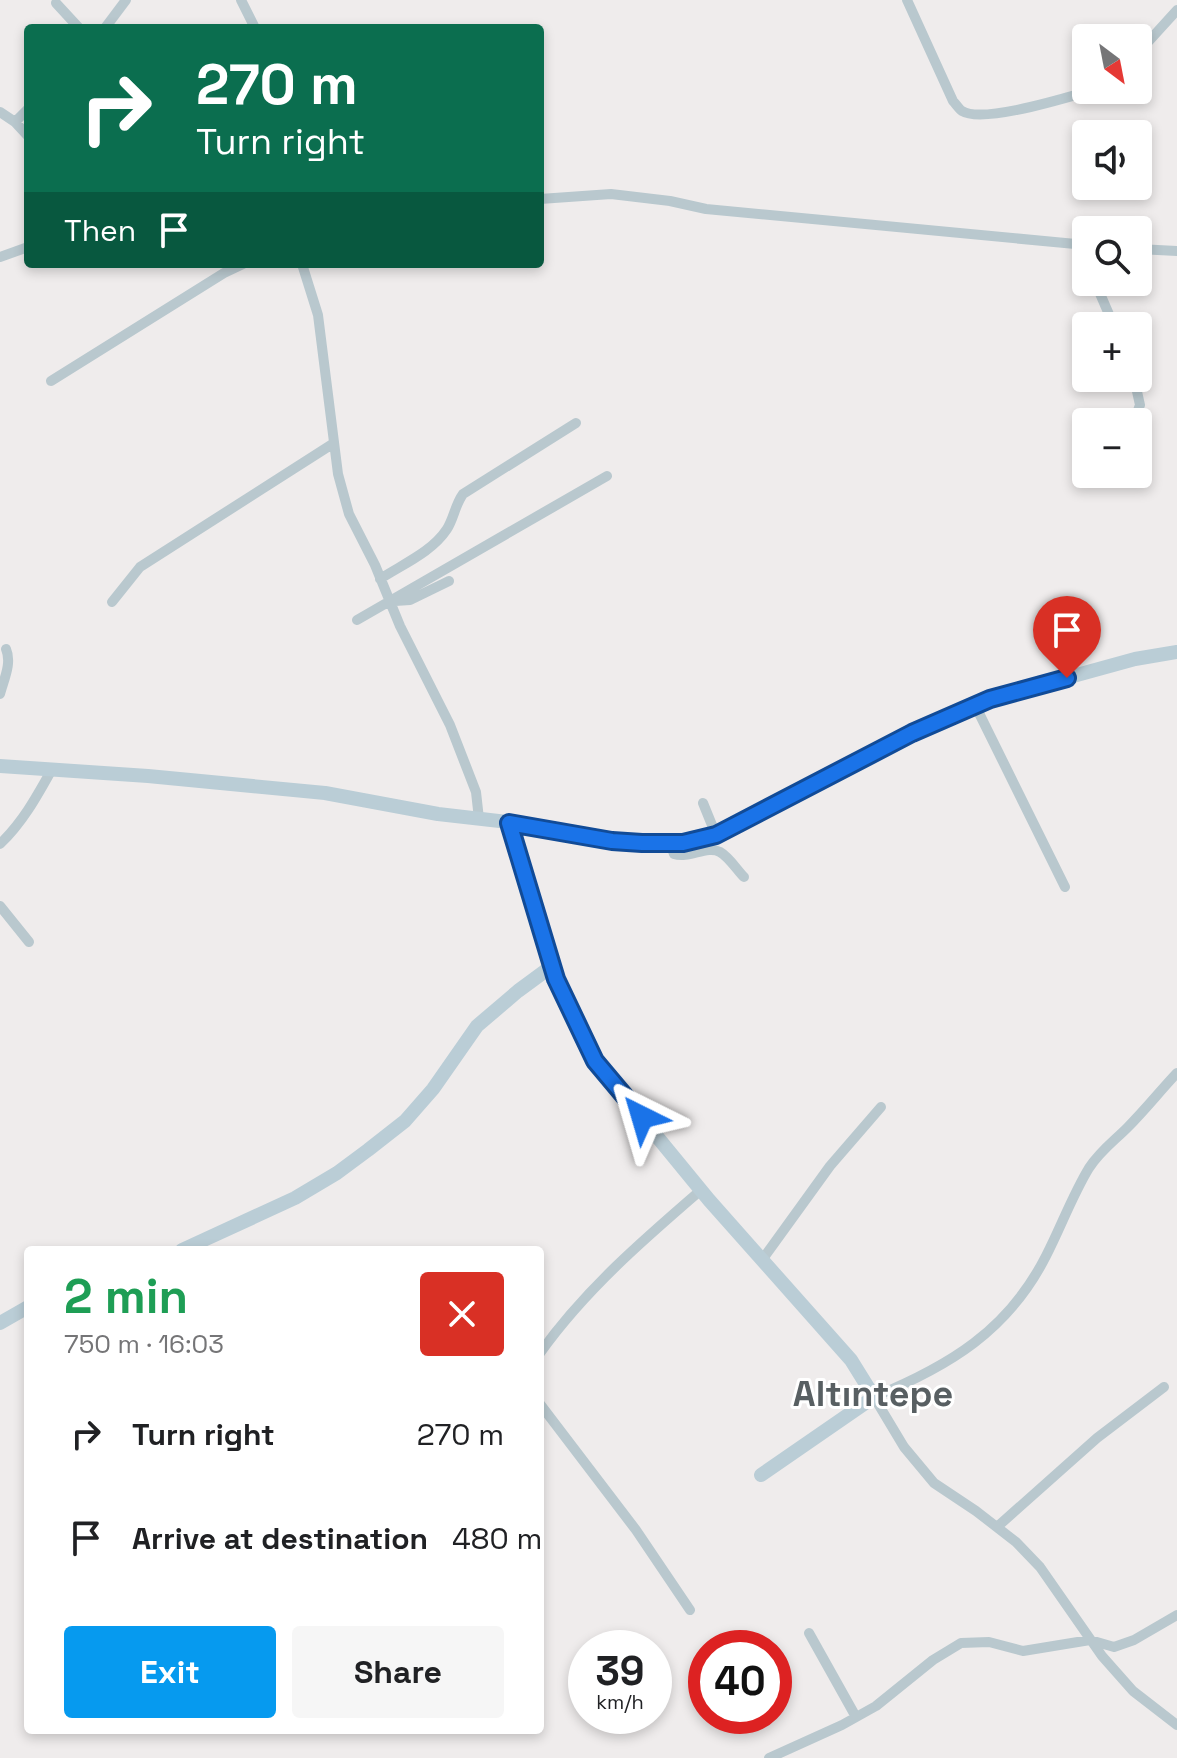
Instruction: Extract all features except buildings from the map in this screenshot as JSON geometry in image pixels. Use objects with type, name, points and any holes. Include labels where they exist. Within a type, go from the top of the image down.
[{"type":"street","points":[[108,24],[126,0]]},
{"type":"street","points":[[241,0],[253,24]]},
{"type":"street","points":[[907,0],[953,101],[961,111],[1000,114],[1072,95]]},
{"type":"street","points":[[56,3],[75,24]]},
{"type":"street","points":[[1152,38],[1177,10]]},
{"type":"street","points":[[0,112],[24,132]]},
{"type":"street","points":[[15,122],[24,113]]},
{"type":"street","points":[[544,199],[611,194],[706,209],[1072,244]]},
{"type":"street","points":[[0,257],[24,248]]},
{"type":"street","points":[[1152,250],[1177,251]]},
{"type":"street","points":[[51,381],[236,268]]},
{"type":"street","points":[[303,268],[318,315],[338,474],[349,514],[450,725],[476,792],[479,819]]},
{"type":"street","points":[[380,579],[436,543],[449,526],[457,501],[463,494],[576,423]]},
{"type":"street","points":[[112,602],[140,567],[334,443]]},
{"type":"street","points":[[357,620],[607,476]]},
{"type":"street","points":[[390,601],[410,600],[449,581]]},
{"type":"street","points":[[0,694],[8,667],[6,649]]},
{"type":"street","points":[[0,766],[325,793],[612,841],[683,843],[716,835],[912,733],[990,699],[1135,659],[1177,652]]},
{"type":"street","points":[[975,705],[1065,887]]},
{"type":"street","points":[[0,844],[14,831],[51,771]]},
{"type":"street","points":[[703,803],[716,835]]},
{"type":"street","points":[[509,823],[556,979],[595,1061],[701,1190],[851,1360],[904,1447],[934,1483],[1016,1542],[1040,1567],[1090,1640],[1133,1691],[1177,1725]]},
{"type":"street","points":[[670,843],[674,854],[683,857],[711,850],[721,852],[744,877]]},
{"type":"street","points":[[0,906],[29,942]]},
{"type":"street","points":[[191,1246],[295,1198],[368,1150],[405,1121],[433,1089],[477,1026],[552,966]]},
{"type":"street","points":[[761,1475],[874,1397],[953,1358],[981,1339],[1004,1317],[1034,1278],[1090,1166],[1177,1073]]},
{"type":"street","points":[[762,1260],[830,1166],[881,1107]]},
{"type":"street","points":[[544,1348],[584,1297],[637,1245],[701,1190]]},
{"type":"street","points":[[0,1323],[24,1309]]},
{"type":"street","points":[[997,1527],[1097,1438],[1164,1387]]},
{"type":"street","points":[[544,1409],[636,1530],[690,1610]]},
{"type":"street","points":[[769,1758],[876,1706],[933,1660],[961,1643],[989,1642],[1023,1651],[1090,1640],[1114,1647],[1134,1640],[1177,1615]]},
{"type":"street","points":[[809,1633],[856,1717]]},
{"type":"district","name":"Altıntepe","points":[[873,1393]]},
{"type":"route","points":[[642,1117],[595,1061],[556,979],[509,823],[612,841],[642,843],[683,843],[716,835],[912,733],[990,699],[1067,678]]}]
